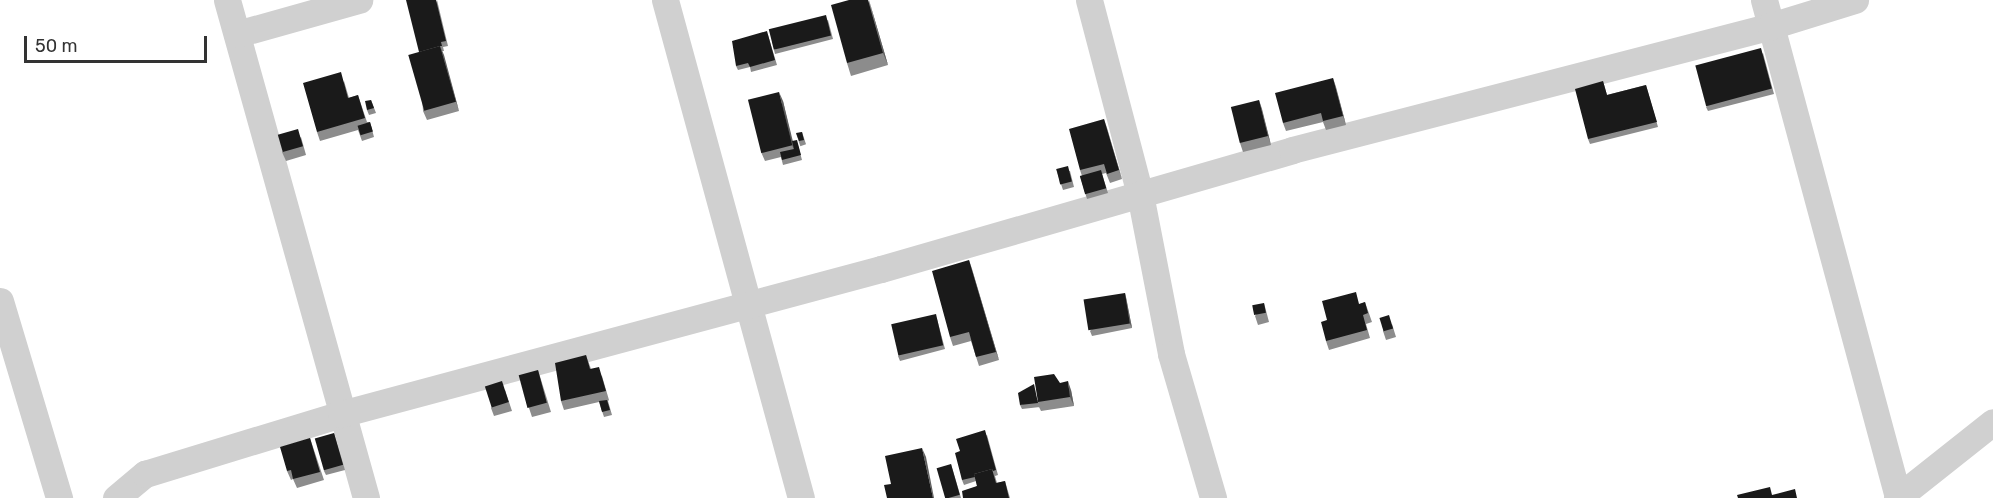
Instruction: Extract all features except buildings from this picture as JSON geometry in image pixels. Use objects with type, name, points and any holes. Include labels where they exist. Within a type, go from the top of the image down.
[{"type":"street","points":[[227,0],[366,498]]},
{"type":"street","points":[[237,34],[359,0]]},
{"type":"street","points":[[665,0],[801,498]]},
{"type":"street","points":[[1089,0],[1140,194],[1171,354],[1214,498]]},
{"type":"street","points":[[1764,0],[1897,497],[1993,422]]},
{"type":"street","points":[[116,498],[145,474],[341,414],[748,306],[1140,194],[1771,26],[1855,0]]},
{"type":"street","points":[[0,301],[59,498]]}]
